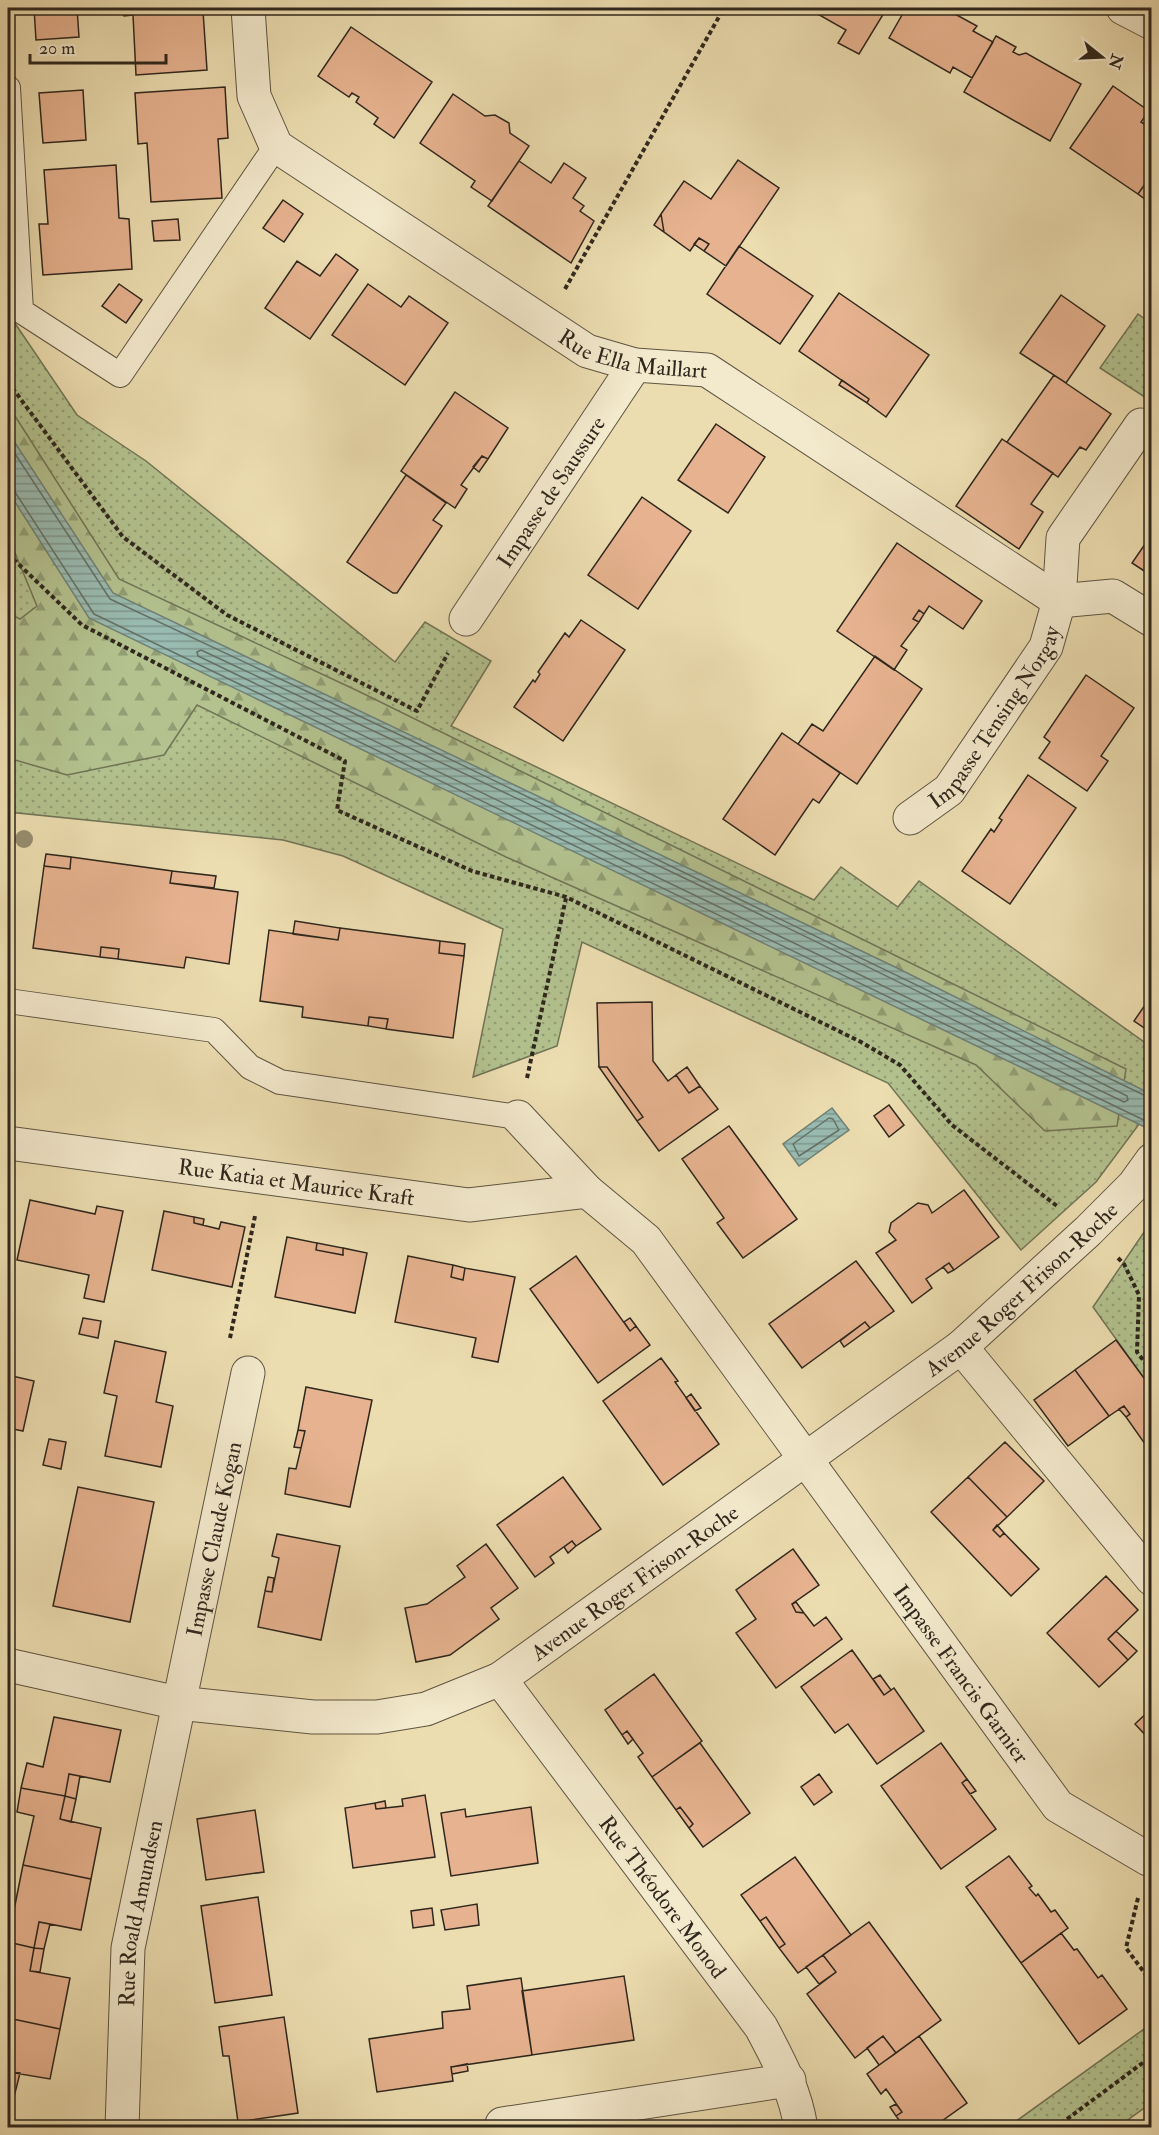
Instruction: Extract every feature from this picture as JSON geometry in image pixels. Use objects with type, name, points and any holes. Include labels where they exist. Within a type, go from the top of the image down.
[{"type":"street","points":[[248,8],[254,96],[276,146]]},
{"type":"street","points":[[1123,8],[1152,23]]},
{"type":"street","name":"Rue Ella Maillart","points":[[276,146],[587,351],[635,365],[707,370],[1059,601]]},
{"type":"street","name":"Impasse de Saussure","points":[[466,619],[635,365]]},
{"type":"street","name":"Impasse Tensing Norgay","points":[[910,818],[949,789],[1046,647],[1059,601],[1063,538],[1141,425]]},
{"type":"street","points":[[1059,601],[1113,596],[1152,620]]},
{"type":"street","points":[[518,1117],[587,1191],[646,1240],[804,1458]]},
{"type":"street","name":"Rue Katia et Maurice Kraft","points":[[8,1143],[469,1204],[587,1191]]},
{"type":"street","name":"Avenue Roger Frison-Roche","points":[[8,1665],[178,1703],[313,1717],[377,1717],[426,1709],[500,1678],[961,1347],[1088,1231],[1143,1172]]},
{"type":"street","points":[[961,1347],[1152,1579]]},
{"type":"street","name":"Impasse Claude Kogan","points":[[178,1703],[248,1373]]},
{"type":"street","name":"Impasse Francis Garnier","points":[[804,1458],[1058,1806],[1148,1859]]},
{"type":"street","name":"Rue Théodore Monod","points":[[500,1678],[761,2027],[789,2080],[797,2103],[801,2127]]},
{"type":"street","name":"Rue Roald Amundsen","points":[[122,2127],[128,1948],[178,1703]]},
{"type":"street","points":[[502,2124],[789,2080]]},
{"type":"lane","points":[[8,88],[21,311],[120,375],[276,146]]},
{"type":"lane","points":[[8,1001],[214,1030],[250,1067],[280,1082],[518,1117]]},
{"type":"path","points":[[546,323],[724,8]]},
{"type":"path","points":[[8,382],[123,537],[227,615],[417,711],[466,619]]},
{"type":"path","points":[[8,554],[82,625],[345,761],[336,810],[472,871],[566,897],[861,1042],[900,1065],[952,1125],[1088,1231],[1124,1264],[1139,1295],[1137,1352],[1152,1372]]},
{"type":"path","points":[[518,1117],[566,897]]},
{"type":"path","points":[[248,1373],[225,1365],[263,1177]]},
{"type":"path","points":[[1148,1859],[1126,1948],[1152,1983]]},
{"type":"path","points":[[1055,2127],[1152,2056]]},
{"type":"green space","points":[[8,313],[77,415],[146,461],[395,662],[425,622],[491,661],[451,726],[814,900],[841,867],[898,907],[919,881],[1151,1047],[1151,1108],[1096,1182],[1021,1250],[888,1083],[582,942],[557,1046],[473,1077],[503,929],[343,856],[283,840],[8,812]]},
{"type":"green space","points":[[1138,314],[1149,322],[1151,319],[1151,401],[1100,368]]},
{"type":"green space","points":[[8,405],[119,579],[358,691],[1126,1069],[1117,1126],[1045,1131],[976,1065],[506,857],[197,705],[164,755],[67,775],[8,758],[8,613],[20,619],[37,606],[8,536]]},
{"type":"green space","points":[[1151,1222],[1151,1388],[1093,1307]]},
{"type":"green space","points":[[1151,2024],[1151,2103],[1118,2127],[1008,2127]]},
{"type":"water","points":[[8,432],[113,593],[893,966],[1151,1094],[1151,1130],[89,618],[8,491]]},
{"type":"water","points":[[832,1108],[849,1130],[799,1166],[783,1144]]},
{"type":"building","points":[[34,8],[77,8],[79,37],[36,40]]},
{"type":"building","points":[[123,8],[212,8],[212,10],[203,11],[207,70],[136,75],[133,15],[124,16]]},
{"type":"building","points":[[807,8],[887,8],[859,54],[838,43],[846,30]]},
{"type":"building","points":[[906,8],[944,8],[977,26],[973,31],[993,42],[972,78],[953,67],[950,73],[889,38]]},
{"type":"building","points":[[351,27],[432,82],[394,138],[374,124],[378,118],[356,102],[359,97],[352,93],[349,97],[318,76]]},
{"type":"building","points":[[996,36],[1016,47],[1013,52],[1019,55],[1026,53],[1081,84],[1050,141],[964,92]]},
{"type":"building","points":[[1113,86],[1149,111],[1141,122],[1152,129],[1152,174],[1138,194],[1070,148]]},
{"type":"building","points":[[225,87],[228,138],[218,139],[222,198],[151,202],[147,143],[138,144],[135,93]]},
{"type":"building","points":[[83,90],[86,140],[43,143],[39,93]]},
{"type":"building","points":[[453,94],[485,116],[495,115],[509,123],[510,133],[529,146],[492,201],[471,187],[475,181],[420,143]]},
{"type":"building","points":[[738,160],[779,188],[726,266],[704,251],[709,244],[699,238],[690,251],[664,232],[661,214],[684,181],[711,199]]},
{"type":"building","points":[[519,161],[551,183],[564,163],[586,178],[573,198],[584,206],[580,211],[594,221],[571,263],[488,206]]},
{"type":"building","points":[[116,165],[119,218],[129,219],[132,269],[43,275],[39,224],[48,224],[44,170]]},
{"type":"building","points":[[1152,174],[1152,204],[1138,194]]},
{"type":"building","points":[[283,200],[303,214],[284,242],[263,228]]},
{"type":"building","points":[[661,214],[664,232],[654,225]]},
{"type":"building","points":[[178,219],[180,240],[154,241],[152,221]]},
{"type":"building","points":[[699,238],[709,244],[704,251],[694,244]]},
{"type":"building","points":[[739,246],[813,296],[780,344],[707,294]]},
{"type":"building","points":[[336,254],[358,270],[310,339],[265,308],[297,261],[320,276]]},
{"type":"building","points":[[119,284],[142,300],[126,323],[102,306]]},
{"type":"building","points":[[368,284],[401,307],[409,296],[448,323],[405,385],[332,335]]},
{"type":"building","points":[[839,293],[929,355],[886,417],[867,403],[869,399],[799,351]]},
{"type":"building","points":[[1061,295],[1105,326],[1066,383],[1020,353]]},
{"type":"building","points":[[1054,375],[1111,414],[1086,450],[1080,447],[1058,477],[1007,442]]},
{"type":"building","points":[[842,380],[869,399],[867,403],[839,385]]},
{"type":"building","points":[[455,392],[508,428],[488,459],[482,456],[461,485],[467,489],[455,508],[401,471]]},
{"type":"building","points":[[716,424],[765,457],[728,513],[678,480]]},
{"type":"building","points":[[1002,439],[1053,473],[1031,504],[1043,512],[1019,549],[956,506]]},
{"type":"building","points":[[482,456],[488,459],[479,472],[473,467]]},
{"type":"building","points":[[406,475],[446,503],[433,520],[442,526],[397,593],[393,593],[347,562]]},
{"type":"building","points":[[642,497],[691,531],[638,609],[588,575]]},
{"type":"building","points":[[1152,534],[1152,576],[1132,563]]},
{"type":"building","points":[[897,543],[982,601],[963,629],[929,606],[924,614],[919,610],[913,619],[919,622],[901,646],[907,650],[894,670],[837,631]]},
{"type":"building","points":[[919,610],[924,614],[919,622],[913,619]]},
{"type":"building","points":[[581,620],[625,650],[563,741],[514,707],[533,680],[535,682],[540,674],[538,672],[565,633],[569,637]]},
{"type":"building","points":[[875,656],[922,689],[857,784],[798,744],[812,724],[823,731]]},
{"type":"building","points":[[1086,675],[1134,708],[1101,756],[1108,761],[1087,791],[1039,758],[1050,742],[1044,737]]},
{"type":"building","points":[[782,733],[840,773],[819,803],[813,799],[775,855],[723,819]]},
{"type":"building","points":[[1028,775],[1076,808],[1010,904],[962,871],[991,829],[994,832],[1002,820],[999,818]]},
{"type":"building","points":[[46,854],[71,857],[70,869],[44,866]]},
{"type":"building","points":[[71,857],[172,871],[170,883],[238,892],[229,964],[186,957],[184,968],[118,959],[119,949],[101,947],[100,957],[33,948],[44,866],[70,869]]},
{"type":"building","points":[[172,871],[216,876],[214,888],[170,883]]},
{"type":"building","points":[[295,921],[340,928],[338,940],[293,934]]},
{"type":"building","points":[[340,928],[440,941],[439,953],[464,956],[453,1038],[386,1029],[388,1019],[369,1017],[368,1026],[302,1017],[303,1007],[260,1001],[269,930],[338,940]]},
{"type":"building","points":[[440,941],[465,944],[464,956],[439,953]]},
{"type":"building","points":[[101,947],[119,949],[118,959],[100,957]]},
{"type":"building","points":[[1152,995],[1152,1033],[1134,1021]]},
{"type":"building","points":[[652,1002],[653,1061],[668,1081],[676,1075],[689,1093],[700,1086],[718,1109],[659,1151],[637,1121],[643,1117],[607,1067],[599,1067],[597,1003]]},
{"type":"building","points":[[369,1017],[388,1019],[386,1029],[368,1026]]},
{"type":"building","points":[[599,1067],[607,1067],[643,1117],[637,1121]]},
{"type":"building","points":[[687,1067],[700,1086],[689,1093],[676,1075]]},
{"type":"building","points":[[889,1105],[904,1125],[889,1137],[874,1116]]},
{"type":"building","points":[[729,1126],[797,1219],[743,1258],[717,1223],[724,1218],[682,1159]]},
{"type":"building","points":[[964,1190],[999,1237],[954,1270],[949,1263],[926,1279],[932,1288],[912,1303],[876,1253],[896,1240],[889,1232],[891,1223],[918,1203],[928,1205],[932,1213]]},
{"type":"building","points":[[30,1200],[95,1214],[97,1206],[123,1211],[104,1302],[84,1298],[89,1275],[17,1260]]},
{"type":"building","points":[[164,1211],[194,1217],[194,1223],[219,1229],[221,1222],[245,1227],[232,1287],[152,1270]]},
{"type":"building","points":[[194,1217],[204,1219],[203,1225],[194,1223]]},
{"type":"building","points":[[287,1237],[317,1243],[316,1250],[343,1255],[343,1248],[367,1253],[355,1313],[275,1297]]},
{"type":"building","points":[[317,1243],[343,1248],[343,1255],[316,1250]]},
{"type":"building","points":[[408,1256],[453,1265],[451,1277],[463,1280],[465,1268],[515,1277],[498,1362],[472,1357],[476,1338],[395,1322]]},
{"type":"building","points":[[576,1256],[630,1331],[636,1326],[650,1345],[598,1383],[530,1289]]},
{"type":"building","points":[[856,1261],[894,1311],[870,1328],[865,1322],[802,1368],[769,1324]]},
{"type":"building","points":[[949,1263],[954,1270],[948,1273],[943,1267]]},
{"type":"building","points":[[453,1265],[465,1268],[463,1280],[451,1277]]},
{"type":"building","points":[[83,1318],[101,1321],[98,1338],[79,1334]]},
{"type":"building","points":[[630,1318],[636,1326],[630,1331],[624,1322]]},
{"type":"building","points":[[865,1322],[870,1328],[844,1347],[840,1341]]},
{"type":"building","points":[[1116,1340],[1152,1389],[1152,1454],[1126,1417],[1130,1414],[1124,1406],[1109,1416],[1075,1370]]},
{"type":"building","points":[[115,1341],[166,1352],[156,1402],[173,1406],[161,1467],[105,1456],[117,1396],[104,1393]]},
{"type":"building","points":[[661,1358],[678,1381],[675,1382],[719,1444],[663,1485],[603,1401]]},
{"type":"building","points":[[1075,1370],[1109,1416],[1068,1446],[1034,1400]]},
{"type":"building","points":[[8,1375],[34,1381],[23,1431],[8,1428]]},
{"type":"building","points":[[306,1387],[372,1400],[350,1507],[285,1494],[289,1468],[296,1469],[305,1431],[298,1430]]},
{"type":"building","points":[[691,1394],[701,1408],[695,1411],[686,1398]]},
{"type":"building","points":[[1124,1406],[1130,1414],[1126,1417],[1119,1409]]},
{"type":"building","points":[[298,1430],[305,1431],[301,1448],[294,1447]]},
{"type":"building","points":[[49,1439],[66,1442],[61,1469],[43,1465]]},
{"type":"building","points":[[1005,1442],[1044,1481],[1007,1517],[968,1477]]},
{"type":"building","points":[[563,1477],[601,1529],[576,1546],[572,1541],[550,1557],[554,1563],[535,1577],[497,1525]]},
{"type":"building","points":[[968,1477],[1007,1517],[993,1530],[1000,1537],[1004,1533],[1039,1569],[1011,1596],[931,1512]]},
{"type":"building","points":[[78,1487],[154,1502],[130,1622],[53,1606]]},
{"type":"building","points":[[997,1525],[1004,1533],[1000,1537],[993,1530]]},
{"type":"building","points":[[277,1534],[340,1546],[321,1640],[258,1627],[265,1591],[272,1592],[279,1558],[272,1556]]},
{"type":"building","points":[[572,1541],[576,1546],[568,1553],[564,1547]]},
{"type":"building","points":[[486,1544],[518,1588],[491,1608],[499,1619],[450,1655],[416,1662],[405,1608],[427,1604],[465,1577],[457,1566]]},
{"type":"building","points":[[793,1549],[819,1585],[792,1604],[796,1612],[804,1613],[814,1626],[826,1617],[842,1639],[776,1688],[736,1633],[756,1619],[736,1590]]},
{"type":"building","points":[[1106,1576],[1138,1610],[1108,1639],[1128,1660],[1099,1687],[1047,1633]]},
{"type":"building","points":[[268,1577],[274,1578],[272,1592],[265,1591]]},
{"type":"building","points":[[796,1602],[804,1613],[796,1612],[792,1604]]},
{"type":"building","points":[[1116,1631],[1137,1651],[1128,1660],[1108,1639]]},
{"type":"building","points":[[852,1650],[884,1695],[894,1688],[924,1731],[877,1764],[848,1724],[835,1733],[801,1687]]},
{"type":"building","points":[[654,1674],[702,1741],[652,1777],[638,1757],[643,1753],[627,1731],[622,1735],[605,1710]]},
{"type":"building","points":[[880,1675],[891,1690],[884,1695],[873,1679]]},
{"type":"building","points":[[1152,1708],[1152,1742],[1135,1724]]},
{"type":"building","points":[[54,1717],[121,1730],[110,1782],[69,1774],[65,1796],[21,1788],[27,1763],[43,1767]]},
{"type":"building","points":[[627,1731],[633,1739],[628,1744],[622,1735]]},
{"type":"building","points":[[700,1743],[750,1813],[703,1847],[689,1828],[693,1824],[680,1807],[676,1810],[652,1777]]},
{"type":"building","points":[[941,1743],[967,1779],[962,1783],[996,1829],[941,1869],[881,1786]]},
{"type":"building","points":[[69,1774],[80,1776],[76,1799],[65,1796]]},
{"type":"building","points":[[819,1774],[832,1792],[814,1805],[801,1787]]},
{"type":"building","points":[[967,1779],[976,1791],[970,1794],[962,1783]]},
{"type":"building","points":[[21,1788],[65,1796],[60,1819],[101,1828],[91,1879],[23,1865],[34,1816],[17,1812]]},
{"type":"building","points":[[425,1795],[435,1857],[353,1868],[345,1808],[375,1803],[376,1809],[403,1806],[402,1799]]},
{"type":"building","points":[[65,1796],[76,1799],[71,1822],[60,1819]]},
{"type":"building","points":[[385,1801],[386,1808],[376,1809],[375,1803]]},
{"type":"building","points":[[531,1807],[538,1863],[451,1876],[441,1813],[465,1809],[466,1817]]},
{"type":"building","points":[[680,1807],[693,1824],[689,1828],[676,1810]]},
{"type":"building","points":[[255,1810],[264,1872],[206,1880],[197,1819]]},
{"type":"building","points":[[1009,1856],[1032,1886],[1029,1888],[1036,1896],[1038,1894],[1051,1912],[1055,1910],[1068,1928],[1021,1963],[966,1887]]},
{"type":"building","points":[[795,1857],[851,1935],[798,1973],[779,1948],[785,1944],[766,1917],[760,1921],[741,1895]]},
{"type":"building","points":[[23,1865],[91,1879],[81,1930],[39,1922],[34,1948],[8,1942],[8,1914],[13,1915]]},
{"type":"building","points":[[258,1897],[272,1995],[215,2003],[201,1906]]},
{"type":"building","points":[[477,1904],[479,1925],[445,1930],[441,1910]]},
{"type":"building","points":[[432,1908],[434,1925],[413,1928],[411,1911]]},
{"type":"building","points":[[766,1917],[785,1944],[779,1948],[760,1921]]},
{"type":"building","points":[[39,1922],[50,1924],[44,1949],[34,1948]]},
{"type":"building","points":[[869,1922],[941,2020],[896,2053],[883,2036],[855,2058],[807,1994],[836,1972],[823,1955]]},
{"type":"building","points":[[1061,1933],[1074,1950],[1077,1949],[1098,1978],[1102,1975],[1127,2009],[1079,2044],[1021,1963]]},
{"type":"building","points":[[8,1942],[34,1948],[30,1971],[70,1978],[60,2029],[8,2018]]},
{"type":"building","points":[[34,1948],[44,1949],[40,1972],[30,1971]]},
{"type":"building","points":[[823,1955],[836,1972],[819,1984],[806,1967]]},
{"type":"building","points":[[624,1976],[634,2040],[532,2055],[522,1991]]},
{"type":"building","points":[[521,1978],[532,2055],[451,2067],[453,2081],[377,2092],[369,2039],[443,2028],[442,2012],[470,2009],[467,1986]]},
{"type":"building","points":[[284,2017],[298,2113],[238,2122],[229,2056],[223,2056],[219,2027]]},
{"type":"building","points":[[8,2018],[60,2029],[50,2079],[9,2072],[8,2081]]},
{"type":"building","points":[[883,2036],[896,2053],[879,2065],[867,2048]]},
{"type":"building","points":[[919,2036],[967,2103],[932,2128],[905,2128],[896,2116],[902,2112],[886,2089],[881,2094],[867,2074]]},
{"type":"building","points":[[467,2064],[468,2071],[452,2074],[451,2067]]},
{"type":"building","points":[[9,2072],[20,2073],[14,2097],[8,2095]]},
{"type":"building","points":[[896,2104],[902,2112],[896,2116],[890,2107]]}]
